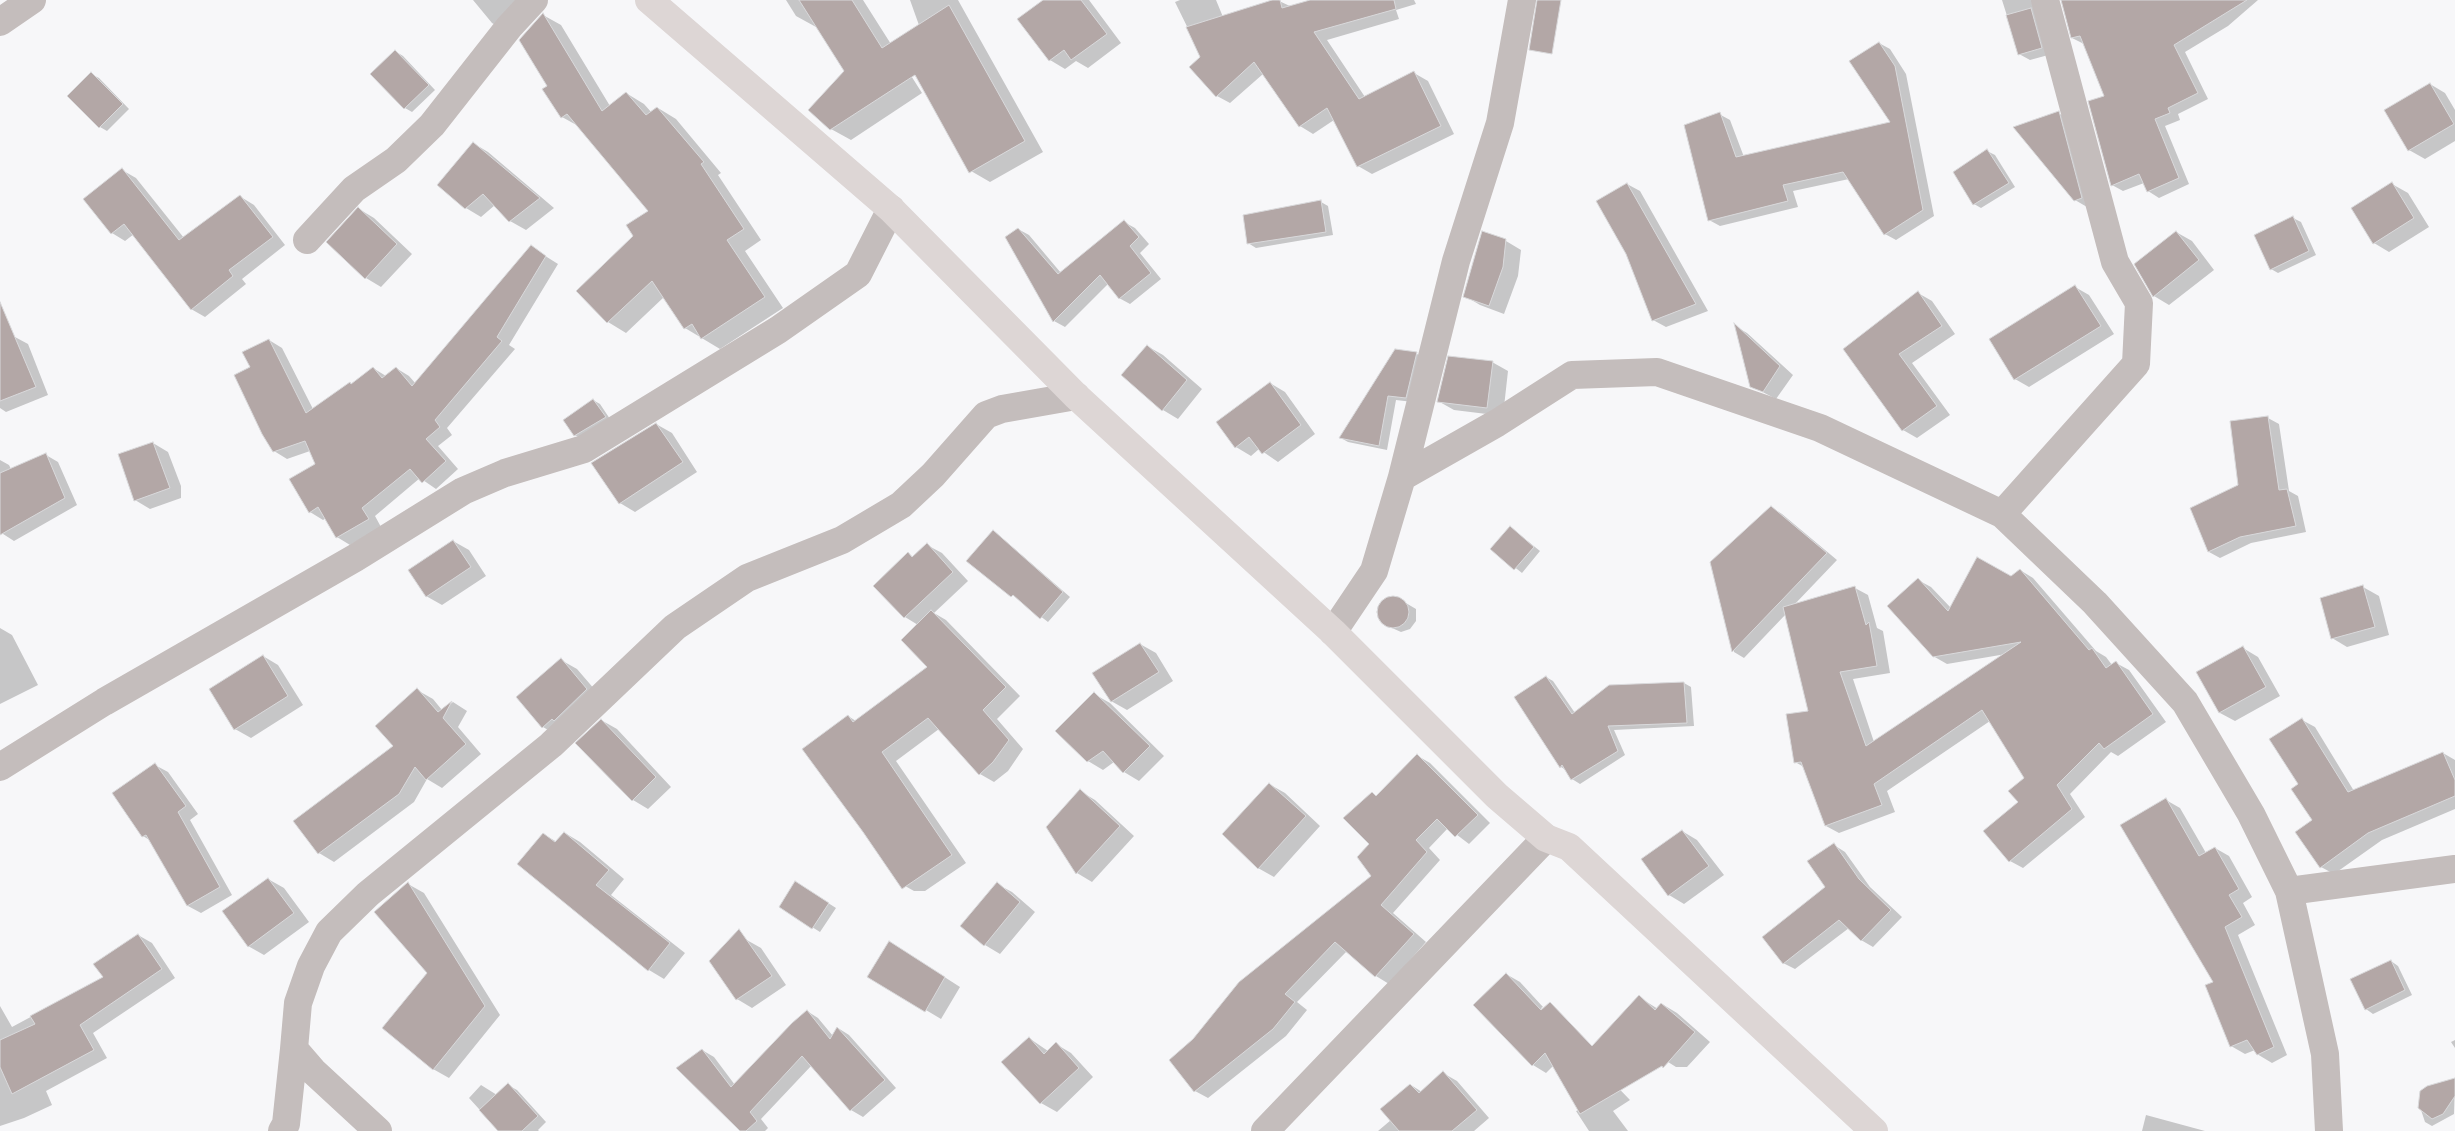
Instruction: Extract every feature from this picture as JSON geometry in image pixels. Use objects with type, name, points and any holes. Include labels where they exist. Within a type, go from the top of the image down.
[{"type":"street","points":[[0,22],[32,0]]},
{"type":"street","points":[[307,240],[354,189],[396,160],[432,125],[508,27],[534,0]]},
{"type":"street","points":[[649,0],[891,210],[1076,396],[1333,632],[1497,796],[1546,838],[1569,847],[1874,1131]]},
{"type":"street","points":[[1333,632],[1374,571],[1402,477],[1456,261],[1500,123],[1522,0]]},
{"type":"street","points":[[2002,514],[2136,364],[2139,302],[2114,262],[2045,0]]},
{"type":"street","points":[[0,768],[104,702],[355,558],[462,491],[505,472],[584,449],[778,330],[858,274],[891,210]]},
{"type":"street","points":[[1402,477],[1497,424],[1572,375],[1657,372],[1820,428],[2002,514],[2095,603],[2185,702],[2251,814],[2289,891],[2325,1054],[2329,1131]]},
{"type":"street","points":[[282,1131],[286,1124],[298,1003],[311,966],[329,932],[368,894],[551,745],[675,628],[748,578],[842,540],[901,505],[933,475],[986,415],[1002,409],[1076,396]]},
{"type":"street","points":[[1265,1131],[1546,838]]},
{"type":"street","points":[[2289,891],[2455,869]]},
{"type":"street","points":[[294,1050],[378,1131]]},
{"type":"building","points":[[799,0],[852,0],[882,48],[949,5],[1025,141],[969,173],[915,75],[830,130],[808,110],[844,71]]},
{"type":"building","points":[[1043,0],[1081,0],[1107,34],[1071,60],[1064,50],[1049,61],[1017,19]]},
{"type":"building","points":[[1272,0],[1280,0],[1282,8],[1310,0],[1394,0],[1396,9],[1314,32],[1359,99],[1414,71],[1441,126],[1357,167],[1327,108],[1299,127],[1254,62],[1216,97],[1189,67],[1200,57],[1186,27]]},
{"type":"building","points":[[1537,0],[1561,0],[1552,54],[1529,50]]},
{"type":"building","points":[[2061,0],[2247,0],[2174,45],[2198,93],[2168,108],[2170,113],[2155,119],[2179,178],[2147,192],[2139,174],[2111,186],[2088,101],[2104,96],[2080,36],[2071,38]]},
{"type":"building","points":[[2031,8],[2042,48],[2018,55],[2006,15]]},
{"type":"building","points":[[543,13],[602,111],[626,92],[646,115],[657,107],[704,162],[701,164],[744,229],[727,240],[765,297],[701,339],[692,324],[684,329],[652,281],[607,323],[576,291],[633,236],[626,225],[648,211],[567,114],[561,118],[542,89],[547,86],[519,40]]},
{"type":"building","points":[[1879,42],[1895,66],[1923,210],[1884,235],[1843,172],[1783,185],[1788,201],[1708,221],[1684,125],[1720,112],[1736,157],[1890,122],[1849,61]]},
{"type":"building","points":[[395,50],[429,85],[404,109],[370,74]]},
{"type":"building","points":[[91,72],[123,104],[99,128],[67,96]]},
{"type":"building","points":[[2430,83],[2454,124],[2408,151],[2384,110]]},
{"type":"building","points":[[2059,111],[2082,198],[2074,201],[2013,127]]},
{"type":"building","points":[[473,142],[540,198],[509,222],[483,194],[465,209],[437,185]]},
{"type":"building","points":[[1987,149],[2009,183],[1973,205],[1953,172]]},
{"type":"building","points":[[122,168],[179,240],[240,195],[273,237],[229,270],[233,276],[191,310],[124,224],[111,234],[83,199]]},
{"type":"building","points":[[2392,182],[2414,218],[2373,244],[2351,208]]},
{"type":"building","points":[[1627,183],[1696,304],[1652,321],[1626,254],[1596,201]]},
{"type":"building","points":[[1321,200],[1326,232],[1247,244],[1243,215]]},
{"type":"building","points":[[358,207],[397,244],[365,279],[326,242]]},
{"type":"building","points":[[2293,216],[2309,251],[2270,270],[2254,235]]},
{"type":"building","points":[[1124,220],[1139,237],[1130,246],[1151,273],[1119,299],[1100,275],[1053,322],[1005,237],[1018,228],[1058,274]]},
{"type":"building","points":[[1482,231],[1506,239],[1503,267],[1489,306],[1463,297]]},
{"type":"building","points":[[2176,231],[2199,260],[2153,297],[2134,264]]},
{"type":"building","points":[[531,245],[546,256],[497,337],[502,341],[435,420],[440,427],[426,439],[446,461],[422,483],[410,469],[362,508],[369,519],[336,538],[318,507],[309,513],[289,479],[315,464],[305,441],[273,452],[262,434],[234,375],[250,367],[242,352],[269,339],[306,413],[350,382],[351,384],[373,367],[382,378],[396,367],[412,386]]},
{"type":"building","points":[[2075,285],[2101,326],[2014,380],[1989,339]]},
{"type":"building","points":[[1918,291],[1942,326],[1899,354],[1937,406],[1902,431],[1843,349]]},
{"type":"building","points":[[0,302],[36,387],[0,401]]},
{"type":"building","points":[[1734,323],[1780,366],[1763,392],[1750,387]]},
{"type":"building","points":[[1147,345],[1187,380],[1162,411],[1121,375]]},
{"type":"building","points":[[1395,349],[1417,352],[1406,398],[1388,396],[1379,446],[1339,438]]},
{"type":"building","points":[[1448,356],[1493,361],[1487,408],[1437,402]]},
{"type":"building","points":[[1270,382],[1301,425],[1262,454],[1249,437],[1235,448],[1216,422]]},
{"type":"building","points":[[593,399],[606,417],[574,436],[563,420]]},
{"type":"building","points":[[2268,416],[2279,490],[2287,489],[2296,526],[2240,537],[2208,552],[2190,508],[2238,485],[2230,421]]},
{"type":"building","points":[[656,423],[683,462],[619,504],[591,463]]},
{"type":"building","points":[[153,442],[170,488],[134,501],[118,454]]},
{"type":"building","points":[[46,453],[65,498],[0,535],[0,473]]},
{"type":"building","points":[[1771,506],[1827,553],[1732,652],[1710,562]]},
{"type":"building","points":[[1510,526],[1534,547],[1514,570],[1490,549]]},
{"type":"building","points":[[993,530],[1063,592],[1040,619],[1013,595],[1011,597],[966,561]]},
{"type":"building","points":[[453,540],[471,567],[426,597],[408,570]]},
{"type":"building","points":[[927,543],[953,572],[904,618],[873,586],[908,552],[912,557]]},
{"type":"building","points":[[1977,557],[2011,576],[2020,569],[2089,650],[2092,648],[2106,668],[2116,661],[2153,714],[2104,749],[2099,743],[2057,785],[2072,809],[2009,862],[1983,831],[2018,802],[2008,791],[2024,778],[1982,710],[1874,784],[1882,805],[1825,826],[1801,762],[1794,763],[1786,714],[1808,711],[1783,607],[1855,586],[1866,625],[1869,622],[1877,666],[1840,672],[1866,746],[2021,642],[1933,657],[1887,606],[1918,578],[1948,611]]},
{"type":"building","points":[[2363,585],[2375,627],[2331,639],[2320,598]]},
{"type":"building","points":[[1393,596],[1399,597],[1404,601],[1408,606],[1408,618],[1404,623],[1399,627],[1393,628],[1387,627],[1382,623],[1378,618],[1377,612],[1378,606],[1382,601],[1387,597]]},
{"type":"building","points":[[931,610],[1006,687],[983,710],[1009,740],[993,762],[979,775],[928,718],[882,752],[952,855],[902,889],[802,749],[848,715],[853,722],[927,667],[901,640]]},
{"type":"building","points":[[1140,643],[1159,672],[1111,702],[1092,673]]},
{"type":"building","points":[[2243,646],[2266,687],[2219,713],[2196,672]]},
{"type":"building","points":[[263,655],[288,696],[234,730],[209,689]]},
{"type":"building","points":[[561,658],[587,689],[554,721],[552,719],[542,728],[516,697]]},
{"type":"building","points":[[1546,676],[1572,714],[1609,685],[1684,682],[1687,723],[1608,726],[1618,751],[1571,780],[1562,765],[1560,768],[1514,697]]},
{"type":"building","points":[[417,688],[438,712],[452,701],[443,718],[466,744],[426,780],[415,767],[399,794],[318,854],[293,821],[393,746],[375,726]]},
{"type":"building","points":[[1094,692],[1150,746],[1123,773],[1103,751],[1087,762],[1055,731]]},
{"type":"building","points":[[2302,718],[2348,792],[2443,752],[2455,780],[2455,796],[2368,833],[2320,868],[2295,832],[2312,820],[2291,789],[2298,784],[2269,739]]},
{"type":"building","points":[[601,719],[656,777],[632,801],[575,743]]},
{"type":"building","points":[[1417,754],[1478,815],[1455,837],[1437,819],[1416,840],[1427,852],[1381,905],[1414,934],[1375,977],[1335,942],[1285,994],[1295,1002],[1273,1029],[1194,1092],[1169,1060],[1193,1039],[1239,982],[1371,876],[1357,857],[1369,844],[1343,818],[1372,792],[1376,796]]},
{"type":"building","points":[[155,763],[186,806],[178,812],[220,887],[187,906],[146,835],[142,837],[112,793]]},
{"type":"building","points":[[1269,783],[1306,816],[1258,869],[1222,834]]},
{"type":"building","points":[[1080,789],[1120,826],[1076,874],[1046,827]]},
{"type":"building","points":[[2166,798],[2199,856],[2215,847],[2239,889],[2229,895],[2242,917],[2225,927],[2274,1047],[2257,1055],[2247,1040],[2230,1047],[2205,985],[2213,982],[2120,825]]},
{"type":"building","points":[[1682,830],[1709,866],[1668,896],[1641,859]]},
{"type":"building","points":[[564,832],[609,870],[596,885],[670,943],[648,971],[517,864],[543,833],[555,842]]},
{"type":"building","points":[[1834,843],[1859,879],[1891,910],[1861,941],[1839,920],[1783,964],[1762,937],[1825,887],[1807,861]]},
{"type":"building","points":[[268,878],[294,913],[248,947],[222,911]]},
{"type":"building","points":[[795,881],[829,903],[812,929],[779,907]]},
{"type":"building","points":[[408,882],[485,1006],[433,1070],[382,1028],[427,973],[374,912]]},
{"type":"building","points":[[997,882],[1020,902],[984,946],[960,926]]},
{"type":"building","points":[[739,929],[772,976],[736,1000],[709,961]]},
{"type":"building","points":[[138,934],[162,969],[80,1025],[94,1050],[12,1094],[0,1067],[0,1040],[35,1024],[30,1016],[103,977],[93,964]]},
{"type":"building","points":[[889,941],[945,977],[925,1012],[867,977]]},
{"type":"building","points":[[2391,960],[2405,990],[2365,1010],[2350,979]]},
{"type":"building","points":[[1506,973],[1541,1010],[1550,1002],[1592,1046],[1639,995],[1655,1010],[1661,1003],[1695,1032],[1663,1068],[1662,1066],[1580,1114],[1545,1053],[1532,1066],[1473,1005]]},
{"type":"building","points":[[807,1010],[830,1039],[837,1027],[885,1080],[850,1111],[802,1056],[750,1112],[757,1121],[746,1131],[740,1131],[676,1068],[702,1049],[731,1087],[792,1023]]},
{"type":"building","points":[[1029,1037],[1044,1054],[1056,1042],[1079,1068],[1040,1104],[1001,1062]]},
{"type":"building","points":[[1443,1071],[1477,1110],[1452,1131],[1399,1131],[1380,1109],[1410,1084],[1419,1093]]},
{"type":"building","points":[[2455,1078],[2455,1096],[2443,1114],[2432,1119],[2418,1108],[2420,1091],[2427,1086]]},
{"type":"building","points":[[508,1083],[538,1116],[522,1131],[498,1131],[479,1110]]}]
